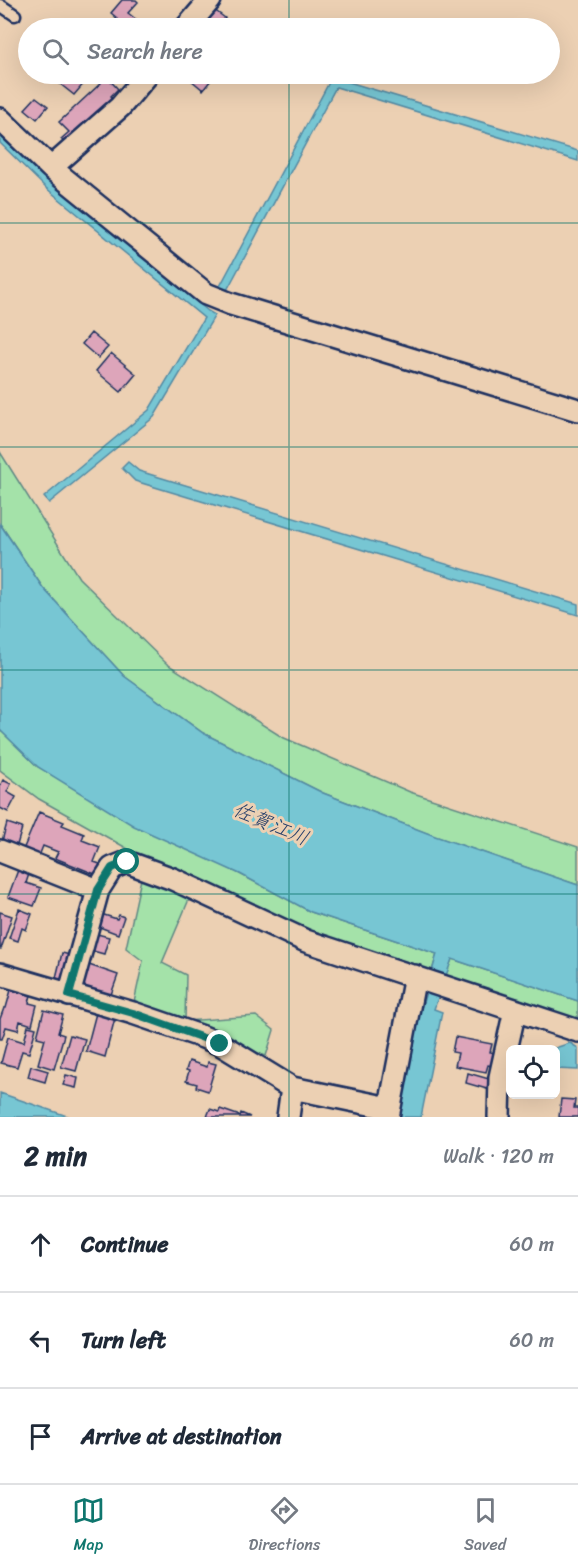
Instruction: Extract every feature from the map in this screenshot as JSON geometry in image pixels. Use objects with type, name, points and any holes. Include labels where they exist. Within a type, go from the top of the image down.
[{"type":"street","points":[[195,18],[210,0]]},
{"type":"street","points":[[51,168],[120,107],[140,84]]},
{"type":"street","points":[[0,119],[51,168],[206,294],[231,304],[578,410]]},
{"type":"street","points":[[0,851],[98,890]]},
{"type":"street","points":[[69,995],[98,890],[112,868],[127,862],[172,879],[306,941],[578,1031]]},
{"type":"street","points":[[0,974],[133,1013],[220,1044],[292,1088],[389,1113],[418,977]]},
{"type":"street","points":[[499,1117],[500,1077],[515,1010]]},
{"type":"street","points":[[288,1117],[292,1088]]},
{"type":"lane","points":[[0,5],[15,15]]},
{"type":"green space","points":[[0,452],[79,578],[167,664],[282,737],[410,792],[578,847],[578,885],[434,836],[323,793],[203,733],[124,676],[43,588],[0,524]]},
{"type":"green space","points":[[0,730],[38,767],[311,912],[437,954],[432,971],[311,933],[146,859],[39,799],[0,770]]},
{"type":"green space","points":[[141,879],[190,897],[162,963],[186,975],[185,1021],[256,1016],[274,1030],[266,1056],[133,1007],[143,961],[126,948]]},
{"type":"green space","points":[[452,959],[578,1001],[578,1021],[445,977]]},
{"type":"water","points":[[328,84],[355,84],[578,151],[578,161],[336,87],[226,292],[218,290]]},
{"type":"water","points":[[0,133],[51,182],[215,315],[154,417],[49,503],[44,497],[149,410],[204,318],[46,188],[0,143]]},
{"type":"water","points":[[128,462],[139,471],[578,604],[578,615],[135,481],[122,468]]},
{"type":"water","name":"佐賀江川","points":[[0,524],[43,588],[124,676],[203,733],[323,793],[435,836],[578,885],[578,1001],[452,959],[434,1009],[442,1012],[421,1117],[397,1117],[416,1006],[422,1006],[437,954],[311,912],[240,874],[134,826],[38,767],[0,730]]},
{"type":"water","points":[[570,1043],[578,1048],[578,1070],[560,1069],[560,1046]]},
{"type":"water","points":[[0,1093],[70,1117],[0,1117]]},
{"type":"building","points":[[122,0],[138,2],[128,13],[134,18],[117,18],[111,13]]},
{"type":"building","points":[[213,9],[225,18],[206,18]]},
{"type":"building","points":[[60,84],[83,84],[74,95]]},
{"type":"building","points":[[100,84],[113,84],[118,89],[111,96],[115,100],[67,145],[61,139],[69,132],[59,122]]},
{"type":"building","points":[[196,84],[208,84],[203,90]]},
{"type":"building","points":[[36,97],[48,106],[37,119],[25,109]]},
{"type":"building","points":[[91,333],[108,347],[98,358],[82,344]]},
{"type":"building","points":[[111,353],[136,374],[121,392],[96,371]]},
{"type":"building","points":[[3,780],[11,784],[7,792],[16,797],[8,812],[0,808],[0,786]]},
{"type":"building","points":[[39,812],[64,822],[62,825],[84,834],[82,840],[100,847],[94,862],[100,864],[95,874],[55,858],[58,852],[43,846],[39,856],[23,850]]},
{"type":"building","points":[[7,823],[22,828],[17,845],[2,841]]},
{"type":"building","points":[[18,870],[29,874],[26,883],[41,888],[34,906],[8,897]]},
{"type":"building","points":[[19,909],[32,914],[26,930],[22,928],[18,941],[9,938]]},
{"type":"building","points":[[0,912],[12,916],[1,949],[0,949]]},
{"type":"building","points":[[101,914],[117,919],[119,915],[124,917],[118,934],[97,926]]},
{"type":"building","points":[[97,934],[109,937],[104,954],[93,951]]},
{"type":"building","points":[[62,953],[74,956],[67,985],[55,982]]},
{"type":"building","points":[[89,965],[118,975],[109,1000],[81,990]]},
{"type":"building","points":[[11,990],[31,995],[29,1003],[37,1005],[32,1025],[20,1021],[18,1030],[6,1027],[0,1039],[0,1019]]},
{"type":"building","points":[[44,1010],[63,1015],[58,1033],[64,1035],[54,1069],[38,1064],[45,1039],[37,1037]]},
{"type":"building","points":[[96,1013],[115,1018],[105,1057],[86,1051]]},
{"type":"building","points":[[28,1026],[36,1028],[29,1053],[22,1051],[17,1067],[1,1063],[8,1037],[24,1042]]},
{"type":"building","points":[[70,1035],[85,1039],[76,1071],[61,1067]]},
{"type":"building","points":[[455,1037],[492,1044],[490,1052],[496,1053],[493,1066],[488,1065],[486,1072],[455,1066],[458,1053],[452,1052]]},
{"type":"building","points":[[189,1061],[207,1067],[208,1062],[216,1064],[208,1091],[196,1087],[197,1084],[186,1081]]},
{"type":"building","points":[[31,1066],[48,1071],[45,1082],[28,1077]]},
{"type":"building","points":[[468,1073],[489,1079],[487,1089],[466,1083]]},
{"type":"building","points":[[66,1075],[78,1078],[76,1088],[63,1085]]},
{"type":"building","points":[[561,1099],[575,1100],[574,1108],[578,1108],[578,1117],[559,1117]]},
{"type":"building","points":[[210,1109],[219,1112],[220,1109],[240,1116],[241,1113],[250,1117],[207,1117]]},
{"type":"route","points":[[127,862],[112,868],[98,890],[69,995],[133,1013],[220,1044]]}]
